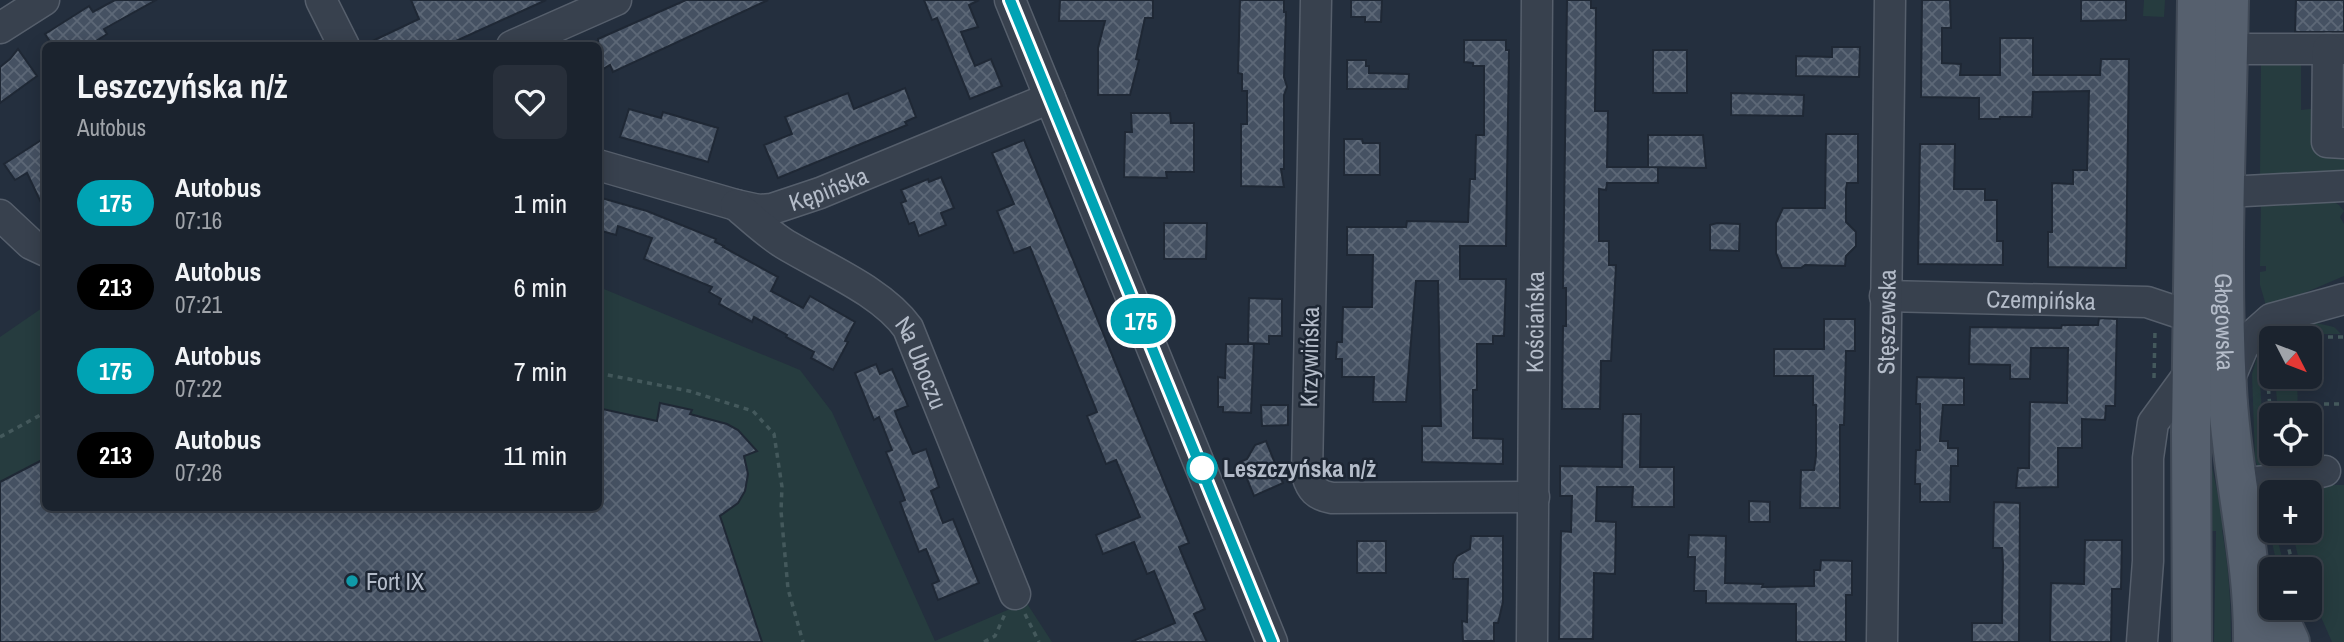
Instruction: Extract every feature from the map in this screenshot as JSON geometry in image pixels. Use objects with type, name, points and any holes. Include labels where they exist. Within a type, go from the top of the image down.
[{"type":"main road","name":"Głogowska","points":[[2192,642],[2192,314],[2197,0]]},
{"type":"main road","name":"Głogowska","points":[[2228,0],[2227,387],[2230,441],[2250,585],[2253,642]]},
{"type":"main road","points":[[2239,500],[2259,569]]},
{"type":"main road","points":[[2166,642],[2191,561]]},
{"type":"main road","points":[[2280,620],[2290,642]]},
{"type":"street","points":[[0,28],[44,0]]},
{"type":"street","points":[[321,0],[342,42]]},
{"type":"street","points":[[521,42],[616,0]]},
{"type":"street","points":[[1010,0],[1272,642]]},
{"type":"street","name":"Krzywińska","points":[[1316,0],[1307,475],[1311,486],[1318,495],[1332,498],[1534,497]]},
{"type":"street","name":"Kościańska","points":[[1532,642],[1537,0]]},
{"type":"street","name":"Stęszewska","points":[[1882,642],[1890,0]]},
{"type":"street","points":[[2228,49],[2336,49],[2327,142],[2344,142]]},
{"type":"street","name":"Kępińska","points":[[602,166],[760,210],[788,205],[1050,98]]},
{"type":"street","points":[[2226,192],[2344,186]]},
{"type":"street","name":"Na Uboczu","points":[[736,205],[779,241],[898,313],[908,328],[1015,594]]},
{"type":"street","points":[[0,215],[31,244],[42,249]]},
{"type":"street","name":"Czempińska","points":[[1885,296],[2147,302],[2180,313],[2192,314]]},
{"type":"street","points":[[2262,326],[2271,319],[2344,299]]},
{"type":"street","points":[[2310,307],[2344,323]]},
{"type":"street","points":[[2227,387],[2243,347],[2259,329]]},
{"type":"street","points":[[2142,642],[2148,561],[2148,458],[2153,423],[2192,371]]},
{"type":"street","points":[[2239,500],[2296,478],[2325,471]]},
{"type":"path","points":[[602,374],[690,391],[753,411],[774,434],[782,487],[781,511],[788,589],[803,642]]},
{"type":"path","points":[[2323,404],[2344,404]]},
{"type":"path","points":[[0,437],[42,414]]},
{"type":"path","points":[[984,642],[995,636],[1015,594]]},
{"type":"green space","points":[[2144,0],[2165,0],[2164,17],[2143,16]]},
{"type":"green space","points":[[2301,63],[2301,110],[2319,108],[2344,150],[2344,170],[2285,178],[2260,177],[2261,64]]},
{"type":"green space","points":[[2331,200],[2344,211],[2340,217],[2344,224],[2344,276],[2267,309],[2260,285],[2260,272],[2266,271],[2266,266],[2260,266],[2261,201]]},
{"type":"green space","points":[[602,288],[800,370],[832,412],[935,641],[1026,602],[1052,642],[0,642],[0,337],[42,308],[42,511],[602,511]]},
{"type":"green space","points":[[2312,322],[2334,327],[2341,334],[2322,334],[2322,326],[2299,326]]},
{"type":"green space","points":[[2258,354],[2261,403],[2259,403],[2259,466],[2266,466],[2266,470],[2258,467],[2255,460],[2252,374]]},
{"type":"green space","points":[[2276,389],[2297,389],[2298,403],[2277,403]]},
{"type":"green space","points":[[2209,461],[2225,529],[2222,530],[2229,586],[2231,642],[2214,642],[2216,531],[2209,531]]},
{"type":"green space","points":[[2322,485],[2344,485],[2344,642],[2332,642],[2322,619],[2322,557],[2298,557],[2295,543],[2322,543]]},
{"type":"green space","points":[[2272,543],[2278,543],[2282,557],[2275,557]]},
{"type":"building","points":[[115,0],[156,0],[104,29],[107,34],[94,42],[50,42],[45,34],[89,6],[93,12]]},
{"type":"building","points":[[411,0],[546,0],[454,42],[370,42],[419,19]]},
{"type":"building","points":[[686,0],[768,0],[613,72],[610,65],[603,69],[602,42],[598,42],[598,39]]},
{"type":"building","points":[[924,0],[979,0],[969,5],[978,27],[961,32],[975,66],[991,59],[1002,86],[970,99],[937,18],[932,20]]},
{"type":"building","points":[[1060,0],[1153,0],[1153,18],[1145,18],[1136,59],[1139,60],[1130,95],[1098,95],[1098,48],[1105,21],[1059,21]]},
{"type":"building","points":[[1240,0],[1284,0],[1284,77],[1287,87],[1284,95],[1284,169],[1281,169],[1284,187],[1241,186],[1241,124],[1247,124],[1247,91],[1242,91],[1242,74],[1238,73]]},
{"type":"building","points":[[1351,0],[1382,0],[1381,22],[1365,22],[1365,17],[1351,17]]},
{"type":"building","points":[[1567,0],[1591,0],[1591,8],[1596,8],[1595,111],[1608,111],[1607,167],[1658,167],[1658,183],[1607,183],[1606,190],[1599,189],[1599,241],[1609,241],[1609,265],[1616,265],[1611,361],[1601,361],[1600,409],[1562,409],[1563,326],[1566,326],[1566,288],[1563,288]]},
{"type":"building","points":[[1922,0],[1950,0],[1951,28],[1942,28],[1942,63],[1961,64],[1960,75],[2000,75],[2000,38],[2033,38],[2033,75],[2100,75],[2101,59],[2129,59],[2126,268],[2048,267],[2048,232],[2052,232],[2052,183],[2073,184],[2073,170],[2087,170],[2089,91],[2033,92],[2032,117],[2000,119],[1979,119],[1979,98],[1921,97]]},
{"type":"building","points":[[2081,0],[2126,0],[2126,20],[2081,21]]},
{"type":"building","points":[[2296,0],[2344,0],[2344,32],[2295,32]]},
{"type":"building","points":[[1464,40],[1506,40],[1506,50],[1509,50],[1506,246],[1460,246],[1460,279],[1506,279],[1504,336],[1493,336],[1493,344],[1477,344],[1477,390],[1473,390],[1473,438],[1503,439],[1503,464],[1422,462],[1422,426],[1441,426],[1438,281],[1416,281],[1406,402],[1373,402],[1374,377],[1342,377],[1342,359],[1336,359],[1337,342],[1342,342],[1343,307],[1372,307],[1373,255],[1347,255],[1347,227],[1406,227],[1407,221],[1468,222],[1470,179],[1475,179],[1476,135],[1484,135],[1484,66],[1473,66],[1473,63],[1464,62]]},
{"type":"building","points":[[1832,47],[1860,47],[1859,77],[1796,76],[1796,56],[1832,57]]},
{"type":"building","points":[[18,49],[37,76],[0,103],[0,67]]},
{"type":"building","points":[[1653,50],[1687,50],[1687,93],[1653,93]]},
{"type":"building","points":[[1347,60],[1366,60],[1369,73],[1409,74],[1408,89],[1347,89]]},
{"type":"building","points":[[905,88],[916,117],[905,122],[907,125],[778,178],[764,145],[792,134],[785,117],[848,93],[854,109]]},
{"type":"building","points":[[1731,93],[1804,95],[1803,116],[1731,115]]},
{"type":"building","points":[[629,109],[661,118],[663,112],[718,128],[708,162],[620,137]]},
{"type":"building","points":[[1131,113],[1170,113],[1171,123],[1194,123],[1194,172],[1166,172],[1167,178],[1124,177],[1125,132],[1132,132]]},
{"type":"building","points":[[1826,134],[1858,134],[1858,183],[1847,183],[1846,189],[1846,222],[1856,232],[1856,246],[1846,256],[1845,266],[1805,265],[1801,268],[1782,268],[1776,253],[1776,223],[1783,208],[1825,208]]},
{"type":"building","points":[[1648,135],[1703,135],[1706,168],[1648,167]]},
{"type":"building","points":[[1344,139],[1380,143],[1380,175],[1344,175]]},
{"type":"building","points":[[42,140],[42,205],[27,173],[15,180],[4,164]]},
{"type":"building","points":[[1024,140],[1189,543],[1179,547],[1205,609],[1194,614],[1207,642],[1131,642],[1175,623],[1154,571],[1147,574],[1134,542],[1103,554],[1096,535],[1140,517],[1116,460],[1106,464],[1087,416],[1097,412],[1030,247],[1014,253],[997,211],[1014,204],[992,153]]},
{"type":"building","points":[[1920,144],[1955,144],[1954,189],[1985,189],[1985,200],[1997,200],[1997,241],[2003,241],[2003,265],[1918,264]]},
{"type":"building","points":[[941,177],[954,208],[941,213],[946,225],[919,236],[914,222],[909,224],[901,203],[906,201],[901,190],[928,179],[929,182]]},
{"type":"building","points":[[602,198],[647,211],[716,239],[715,242],[723,247],[778,277],[771,291],[803,308],[810,296],[855,322],[833,370],[811,358],[814,352],[786,337],[787,335],[754,317],[752,322],[719,304],[721,299],[709,292],[712,287],[644,259],[652,238],[618,226],[616,235],[602,231]]},
{"type":"building","points":[[1164,223],[1207,223],[1206,259],[1164,259]]},
{"type":"building","points":[[1740,224],[1739,251],[1710,250],[1710,225]]},
{"type":"building","points":[[1249,298],[1282,299],[1282,336],[1269,336],[1269,344],[1248,343]]},
{"type":"building","points":[[2099,318],[2117,319],[2115,406],[2106,406],[2105,420],[2082,419],[2082,448],[2058,448],[2058,487],[2016,488],[2018,468],[2029,468],[2030,402],[2067,403],[2068,348],[2031,348],[2030,379],[2010,379],[2010,365],[1969,364],[1970,327],[2061,328],[2062,325],[2098,325]]},
{"type":"building","points":[[1824,319],[1855,319],[1855,351],[1846,351],[1844,425],[1840,425],[1840,508],[1800,508],[1801,470],[1814,470],[1816,456],[1813,376],[1774,376],[1774,349],[1824,349]]},
{"type":"building","points":[[1226,344],[1254,344],[1251,413],[1223,412],[1223,407],[1218,407],[1218,377],[1225,378]]},
{"type":"building","points":[[876,364],[880,374],[892,369],[908,406],[895,411],[898,420],[913,454],[926,449],[939,487],[931,491],[943,523],[953,519],[979,583],[938,600],[932,584],[939,581],[926,549],[919,552],[900,502],[905,500],[886,452],[892,450],[879,417],[874,420],[855,373]]},
{"type":"building","points":[[1917,377],[1964,378],[1964,405],[1943,405],[1940,441],[1948,441],[1948,448],[1958,448],[1958,466],[1951,466],[1950,502],[1920,502],[1920,484],[1915,484],[1916,450],[1920,450],[1920,404],[1916,404]]},
{"type":"building","name":"Fort IX","points":[[660,403],[692,410],[690,414],[727,424],[738,430],[757,451],[744,456],[748,474],[745,491],[738,503],[720,516],[762,642],[0,642],[0,482],[42,460],[42,511],[602,511],[602,409],[657,421]]},
{"type":"building","points":[[1261,405],[1288,405],[1288,425],[1262,426]]},
{"type":"building","points":[[1623,414],[1641,414],[1640,467],[1674,467],[1674,507],[1632,507],[1633,487],[1597,487],[1596,521],[1616,522],[1615,574],[1594,573],[1593,639],[1559,639],[1561,531],[1571,532],[1572,496],[1560,496],[1560,466],[1622,467]]},
{"type":"building","points":[[1266,441],[1283,483],[1254,496],[1240,462],[1247,459],[1255,445]]},
{"type":"building","points":[[1749,501],[1770,502],[1770,522],[1749,522]]},
{"type":"building","points":[[1994,502],[2020,503],[2019,642],[1972,642],[1972,623],[2002,623],[2002,548],[1993,548]]},
{"type":"building","points":[[1689,535],[1726,536],[1725,583],[1763,584],[1762,587],[1814,586],[1814,570],[1820,570],[1821,560],[1852,561],[1852,595],[1846,595],[1846,642],[1796,642],[1796,604],[1706,603],[1706,591],[1694,591],[1695,557],[1688,557]]},
{"type":"building","points":[[1471,536],[1503,536],[1503,602],[1498,623],[1494,623],[1494,641],[1463,641],[1462,621],[1467,622],[1468,579],[1453,579],[1453,564],[1457,556],[1470,549]]},
{"type":"building","points":[[2085,540],[2122,540],[2121,589],[2112,589],[2111,642],[2050,642],[2051,583],[2084,584]]},
{"type":"building","points":[[1357,541],[1386,541],[1386,573],[1357,573]]},
{"type":"bus line","name":"175","points":[[1010,0],[1272,642]]},
{"type":"place","name":"Leszczyńska n/ż","points":[[1202,468]]},
{"type":"place","name":"Fort IX","points":[[352,581]]}]
